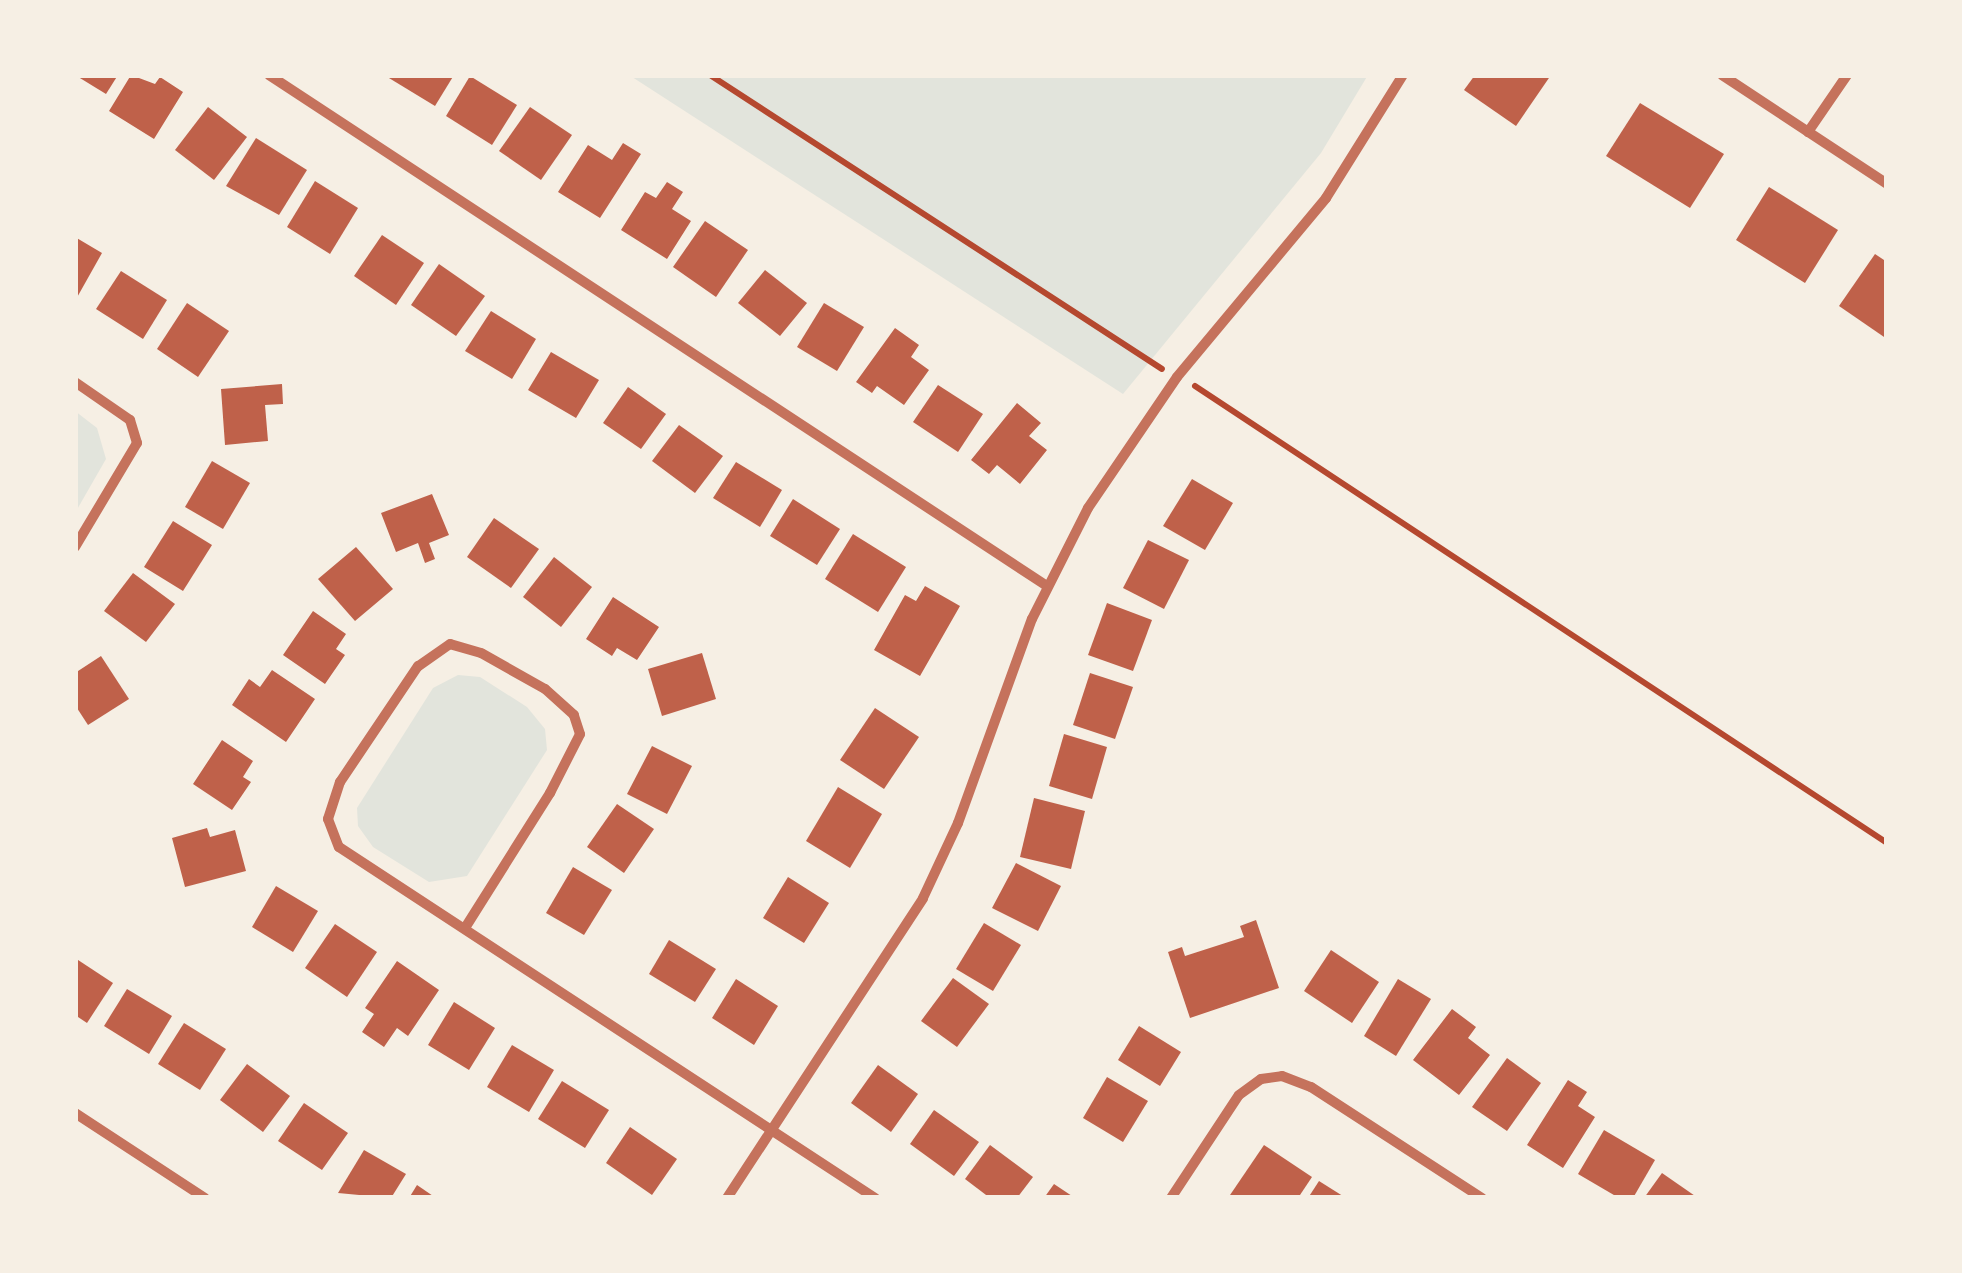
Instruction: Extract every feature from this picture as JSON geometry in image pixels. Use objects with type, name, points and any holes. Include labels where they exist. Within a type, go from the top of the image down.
[{"type":"street","points":[[268,75],[1047,586]]},
{"type":"street","points":[[727,1198],[923,898],[1047,586],[1088,508],[1177,377],[1308,222],[1404,75]]},
{"type":"street","points":[[1722,75],[1887,184]]},
{"type":"street","points":[[1808,132],[1847,75]]},
{"type":"street","points":[[75,382],[123,414],[138,443],[75,547]]},
{"type":"street","points":[[465,928],[550,793],[580,734],[574,715],[545,690],[481,652],[450,644],[418,666],[340,782],[328,820],[352,858],[875,1198]]},
{"type":"street","points":[[1171,1198],[1239,1095],[1261,1079],[1282,1076],[1311,1087],[1482,1198]]},
{"type":"street","points":[[75,1112],[205,1198]]},
{"type":"path","points":[[710,75],[1152,364]]},
{"type":"path","points":[[1202,390],[1887,843]]},
{"type":"shaded area","points":[[629,75],[1368,75],[1321,153],[1123,394]]},
{"type":"shaded area","points":[[75,411],[97,428],[106,459],[75,513]]},
{"type":"shaded area","points":[[458,675],[480,677],[527,707],[545,729],[547,750],[467,876],[429,882],[373,847],[358,826],[357,808],[433,688]]},
{"type":"building","points":[[75,75],[118,75],[106,94]]},
{"type":"building","points":[[131,75],[155,84],[160,77],[183,92],[154,139],[109,111]]},
{"type":"building","points":[[384,75],[454,75],[435,106]]},
{"type":"building","points":[[1475,75],[1551,75],[1516,126],[1464,90]]},
{"type":"building","points":[[470,76],[517,105],[492,145],[446,116]]},
{"type":"building","points":[[1640,103],[1724,154],[1690,208],[1606,156]]},
{"type":"building","points":[[208,107],[247,137],[214,180],[175,150]]},
{"type":"building","points":[[530,107],[572,135],[541,180],[499,151]]},
{"type":"building","points":[[256,138],[307,170],[279,215],[226,186]]},
{"type":"building","points":[[623,143],[641,154],[600,218],[558,192],[588,145],[612,160]]},
{"type":"building","points":[[315,181],[358,208],[330,254],[287,227]]},
{"type":"building","points":[[667,182],[683,192],[672,209],[691,221],[667,259],[621,230],[645,192],[656,198]]},
{"type":"building","points":[[1769,187],[1838,230],[1805,283],[1736,240]]},
{"type":"building","points":[[705,221],[748,250],[716,297],[673,267]]},
{"type":"building","points":[[382,235],[424,263],[396,305],[354,276]]},
{"type":"building","points":[[75,237],[102,253],[75,301]]},
{"type":"building","points":[[1875,254],[1887,262],[1887,339],[1839,306]]},
{"type":"building","points":[[439,264],[485,296],[456,336],[411,305]]},
{"type":"building","points":[[765,270],[807,303],[780,336],[738,303]]},
{"type":"building","points":[[121,271],[167,300],[143,339],[96,309]]},
{"type":"building","points":[[187,303],[229,331],[198,377],[157,349]]},
{"type":"building","points":[[824,303],[864,327],[837,371],[797,347]]},
{"type":"building","points":[[491,311],[536,339],[512,379],[465,351]]},
{"type":"building","points":[[895,328],[919,345],[911,357],[929,370],[904,405],[877,386],[872,393],[856,382]]},
{"type":"building","points":[[551,352],[599,380],[576,418],[528,390]]},
{"type":"building","points":[[282,384],[283,404],[265,405],[268,441],[225,445],[221,389]]},
{"type":"building","points":[[938,385],[983,414],[958,452],[913,422]]},
{"type":"building","points":[[628,387],[666,414],[641,449],[603,423]]},
{"type":"building","points":[[1017,403],[1041,423],[1029,436],[1047,450],[1020,484],[997,465],[989,474],[971,460]]},
{"type":"building","points":[[679,425],[723,456],[695,493],[652,461]]},
{"type":"building","points":[[212,461],[250,483],[223,529],[185,507]]},
{"type":"building","points":[[736,462],[782,490],[760,527],[713,498]]},
{"type":"building","points":[[1192,479],[1233,503],[1205,550],[1163,526]]},
{"type":"building","points":[[432,494],[449,535],[429,543],[435,559],[425,563],[418,543],[396,552],[381,513]]},
{"type":"building","points":[[793,499],[840,529],[817,565],[770,536]]},
{"type":"building","points":[[494,518],[539,549],[511,588],[467,557]]},
{"type":"building","points":[[173,521],[212,545],[183,591],[144,567]]},
{"type":"building","points":[[853,534],[906,567],[878,612],[825,579]]},
{"type":"building","points":[[1148,540],[1189,560],[1164,609],[1123,588]]},
{"type":"building","points":[[356,547],[393,589],[355,621],[318,579]]},
{"type":"building","points":[[554,557],[592,587],[561,627],[523,597]]},
{"type":"building","points":[[133,573],[175,604],[146,642],[104,611]]},
{"type":"building","points":[[925,586],[960,606],[920,676],[874,650],[905,595],[916,601]]},
{"type":"building","points":[[613,597],[659,627],[637,660],[617,648],[612,656],[586,639]]},
{"type":"building","points":[[1107,603],[1152,620],[1133,671],[1088,655]]},
{"type":"building","points":[[313,611],[346,634],[336,649],[345,655],[325,684],[283,655]]},
{"type":"building","points":[[702,653],[716,699],[662,716],[648,669]]},
{"type":"building","points":[[101,656],[129,699],[88,725],[75,705],[75,673]]},
{"type":"building","points":[[272,670],[315,699],[286,742],[232,705],[249,679],[260,687]]},
{"type":"building","points":[[1090,673],[1133,687],[1115,739],[1073,725]]},
{"type":"building","points":[[875,708],[919,737],[884,789],[840,760]]},
{"type":"building","points":[[1064,734],[1107,747],[1092,799],[1049,786]]},
{"type":"building","points":[[222,740],[253,761],[243,777],[251,782],[232,810],[193,784]]},
{"type":"building","points":[[652,746],[692,766],[667,814],[627,794]]},
{"type":"building","points":[[838,787],[882,814],[850,868],[806,841]]},
{"type":"building","points":[[1034,798],[1085,811],[1071,869],[1020,857]]},
{"type":"building","points":[[617,804],[654,829],[624,873],[587,847]]},
{"type":"building","points":[[207,828],[210,837],[235,830],[246,871],[185,887],[172,838]]},
{"type":"building","points":[[1016,863],[1061,886],[1038,931],[992,908]]},
{"type":"building","points":[[573,867],[612,890],[584,935],[546,913]]},
{"type":"building","points":[[788,877],[829,903],[804,943],[763,918]]},
{"type":"building","points":[[276,886],[318,911],[293,952],[252,927]]},
{"type":"building","points":[[1256,920],[1279,988],[1190,1018],[1168,952],[1182,947],[1185,956],[1244,937],[1240,926]]},
{"type":"building","points":[[984,923],[1021,945],[993,991],[956,969]]},
{"type":"building","points":[[335,924],[377,952],[347,997],[305,968]]},
{"type":"building","points":[[669,940],[716,969],[695,1002],[649,974]]},
{"type":"building","points":[[1331,950],[1379,982],[1352,1023],[1304,991]]},
{"type":"building","points":[[75,958],[113,983],[87,1023],[75,1015]]},
{"type":"building","points":[[397,961],[439,990],[408,1036],[397,1028],[384,1047],[362,1032],[374,1014],[365,1008]]},
{"type":"building","points":[[953,978],[989,1004],[957,1047],[921,1021]]},
{"type":"building","points":[[736,979],[778,1006],[754,1045],[712,1018]]},
{"type":"building","points":[[1398,979],[1431,999],[1396,1056],[1364,1036]]},
{"type":"building","points":[[127,989],[172,1016],[149,1054],[104,1026]]},
{"type":"building","points":[[454,1002],[495,1028],[469,1070],[428,1045]]},
{"type":"building","points":[[1452,1009],[1476,1027],[1468,1038],[1490,1055],[1459,1095],[1413,1060]]},
{"type":"building","points":[[184,1023],[226,1049],[200,1090],[158,1064]]},
{"type":"building","points":[[1139,1026],[1181,1052],[1160,1086],[1118,1060]]},
{"type":"building","points":[[512,1045],[554,1070],[529,1112],[487,1087]]},
{"type":"building","points":[[1507,1058],[1541,1083],[1507,1131],[1472,1107]]},
{"type":"building","points":[[247,1064],[290,1096],[263,1132],[220,1100]]},
{"type":"building","points":[[878,1065],[918,1094],[891,1132],[851,1103]]},
{"type":"building","points":[[1107,1077],[1148,1101],[1123,1142],[1083,1118]]},
{"type":"building","points":[[1568,1080],[1587,1092],[1578,1106],[1595,1117],[1563,1168],[1527,1145]]},
{"type":"building","points":[[562,1081],[609,1110],[585,1148],[538,1119]]},
{"type":"building","points":[[304,1103],[348,1133],[322,1170],[278,1141]]},
{"type":"building","points":[[934,1110],[979,1142],[954,1176],[910,1144]]},
{"type":"building","points":[[630,1127],[677,1159],[652,1195],[606,1163]]},
{"type":"building","points":[[1604,1130],[1655,1160],[1633,1198],[1619,1198],[1578,1174]]},
{"type":"building","points":[[990,1145],[1033,1177],[1017,1198],[990,1198],[965,1179]]},
{"type":"building","points":[[1264,1145],[1312,1177],[1298,1198],[1228,1198]]},
{"type":"building","points":[[364,1150],[406,1174],[391,1198],[338,1193]]},
{"type":"building","points":[[1662,1173],[1698,1198],[1644,1198]]},
{"type":"building","points":[[1319,1181],[1346,1198],[1308,1198]]},
{"type":"building","points":[[1054,1184],[1075,1198],[1044,1198]]},
{"type":"building","points":[[417,1185],[436,1198],[409,1198]]}]
